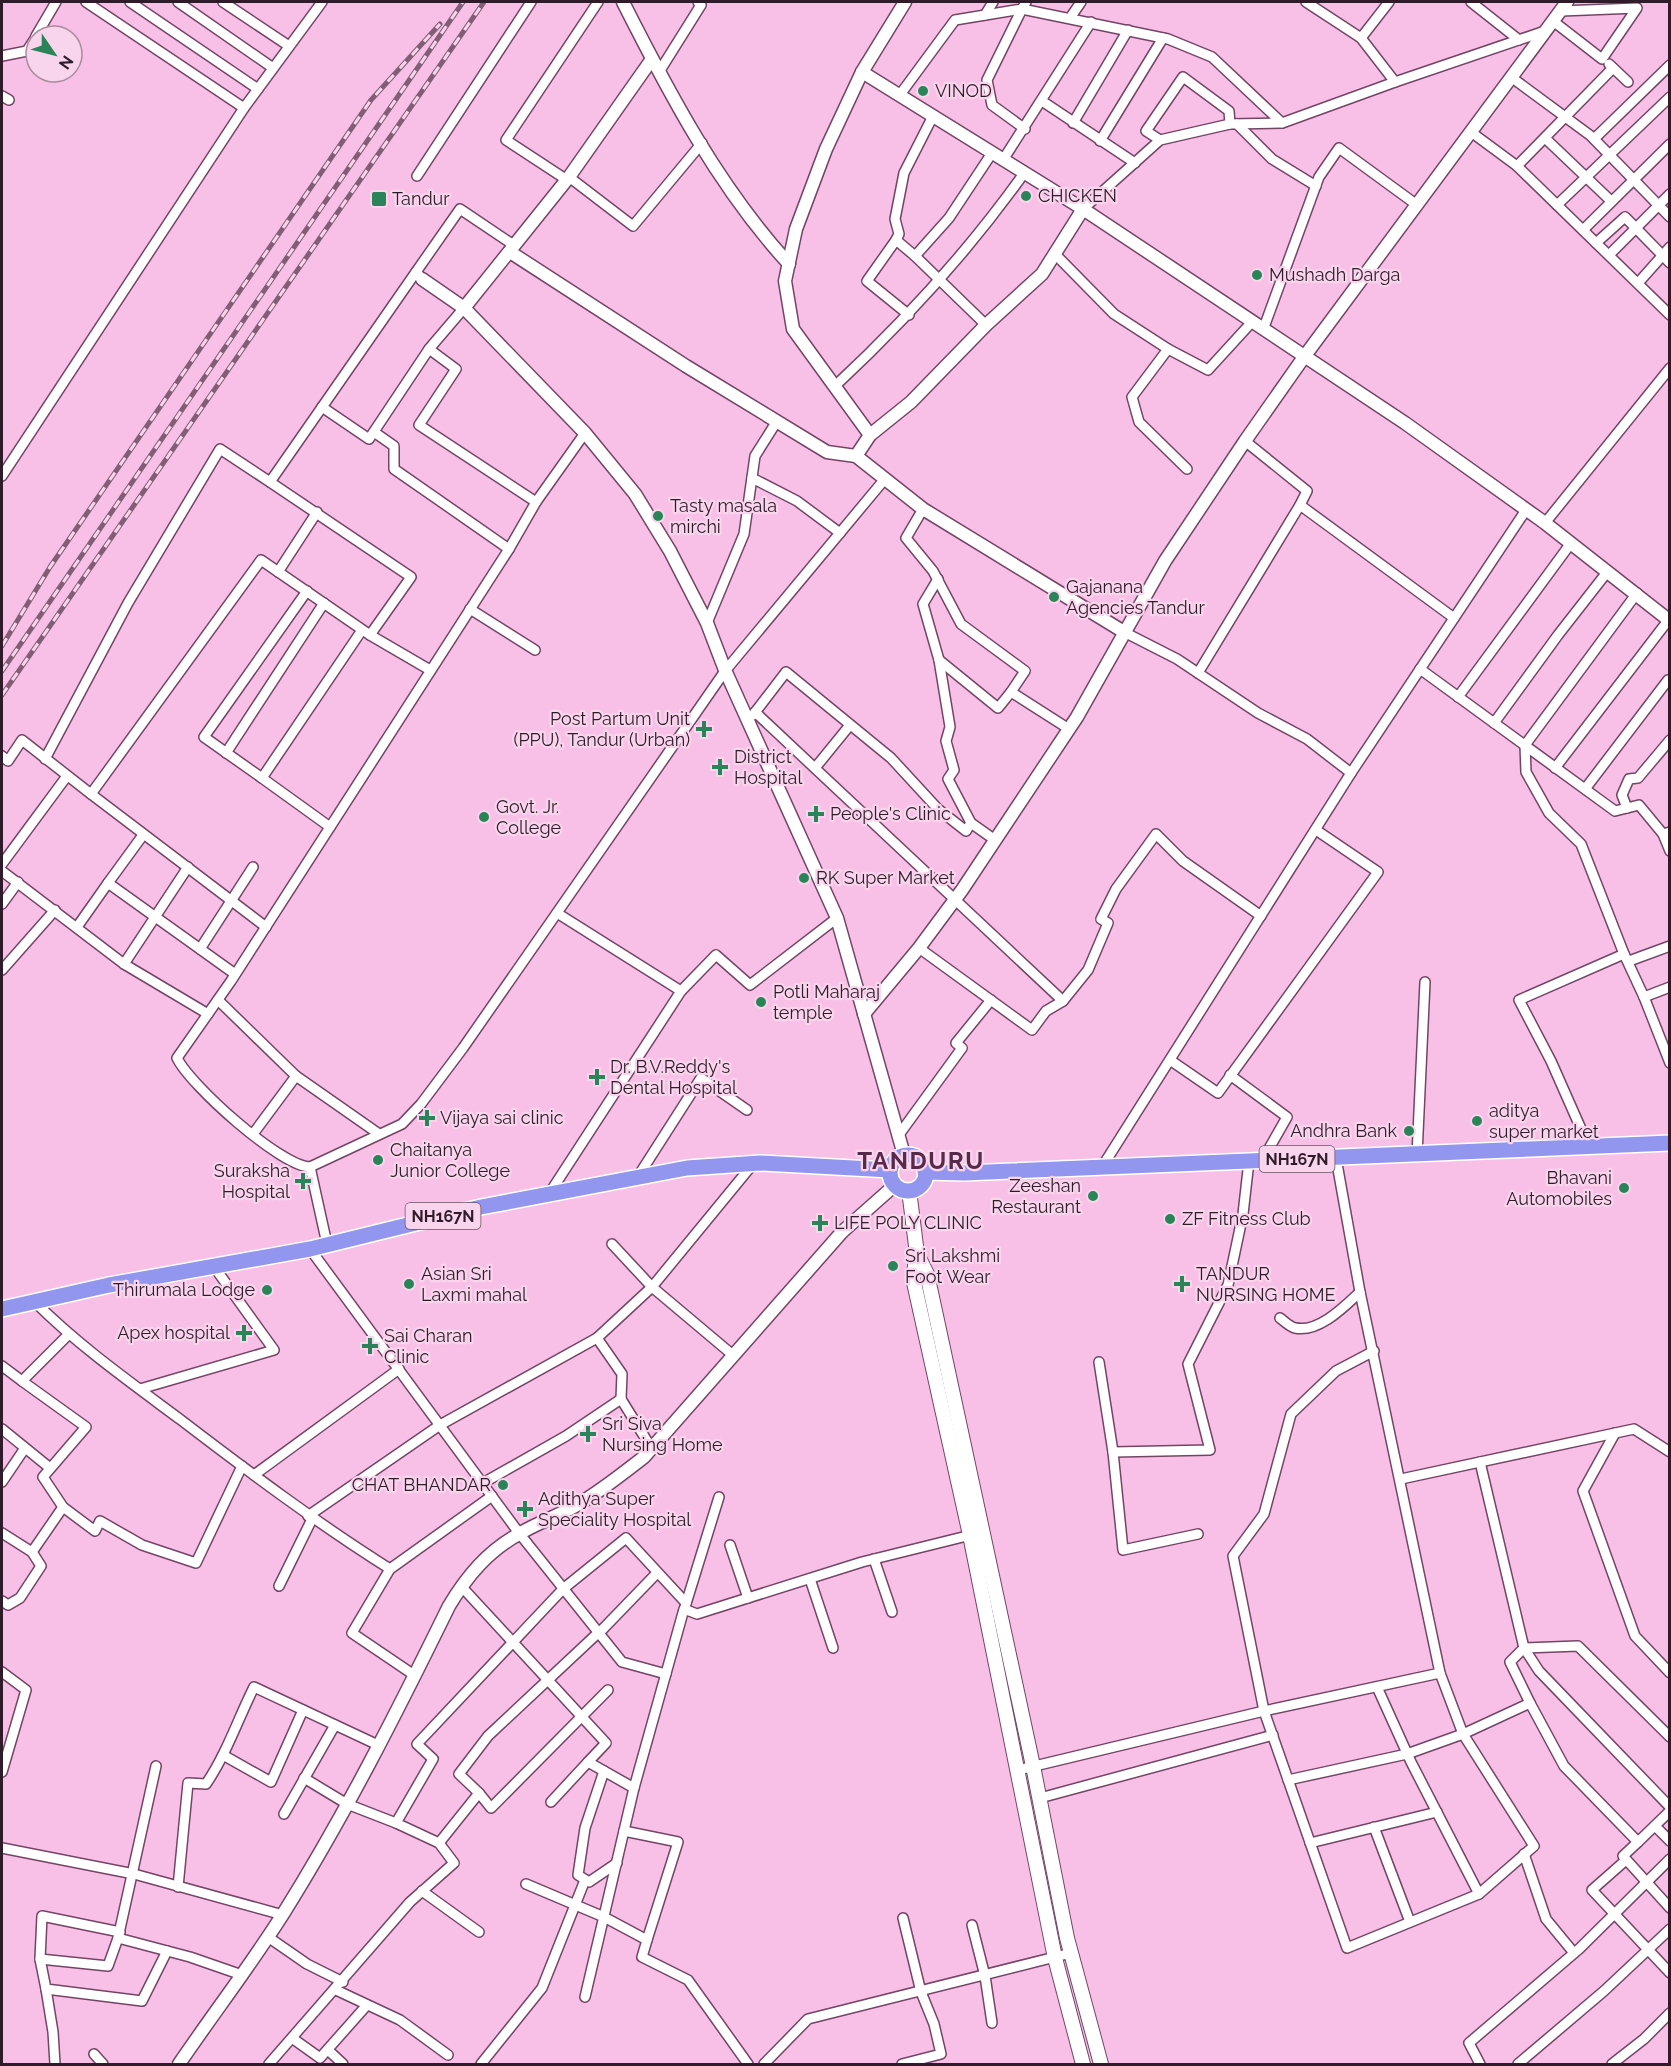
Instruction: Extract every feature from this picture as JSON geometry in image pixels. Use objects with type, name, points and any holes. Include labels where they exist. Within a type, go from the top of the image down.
[{"type":"highway","name":"NH167N","points":[[925,1172],[1417,1155],[1670,1143]]},
{"type":"highway","points":[[904,1155],[917,1157],[924,1167],[925,1172],[920,1186],[898,1182],[893,1163],[904,1155]]},
{"type":"highway","name":"NH167N","points":[[2,1309],[109,1285],[215,1268],[310,1249],[481,1207],[687,1168],[753,1164],[898,1182]]},
{"type":"main road","points":[[898,1182],[917,1254],[927,1274],[1055,1958],[1083,2064]]},
{"type":"main road","points":[[976,1534],[1033,1766],[1071,1953],[1101,2064]]},
{"type":"street","points":[[43,24],[56,2]]},
{"type":"street","points":[[86,2],[244,108]]},
{"type":"street","points":[[130,2],[258,89]]},
{"type":"street","points":[[178,2],[273,68]]},
{"type":"street","points":[[223,2],[289,46]]},
{"type":"street","points":[[2,476],[244,108],[322,2]]},
{"type":"street","points":[[417,176],[531,2]]},
{"type":"street","points":[[598,2],[506,140],[568,178],[633,226],[702,143]]},
{"type":"street","points":[[623,2],[659,72],[702,143],[763,236],[789,264]]},
{"type":"street","points":[[659,72],[701,5],[699,2]]},
{"type":"street","points":[[985,15],[993,2]]},
{"type":"street","points":[[1070,18],[1082,2]]},
{"type":"street","points":[[1306,2],[1361,38],[1395,82]]},
{"type":"street","points":[[1361,38],[1389,2]]},
{"type":"street","points":[[1471,2],[1484,6],[1519,40]]},
{"type":"street","points":[[870,435],[793,329],[785,281],[796,230],[822,159],[861,72],[905,4]]},
{"type":"street","points":[[1024,5],[987,80],[992,105],[1025,129]]},
{"type":"street","points":[[898,96],[955,20],[1024,5],[1070,18],[1163,38],[1212,57],[1282,123]]},
{"type":"street","points":[[856,456],[870,435],[911,402],[986,325],[1042,274],[1083,209],[1161,140],[1234,124],[1282,123],[1519,40],[1557,16],[1637,8],[1602,59]]},
{"type":"street","points":[[1557,16],[1628,82]]},
{"type":"street","points":[[864,1014],[920,948],[956,900],[1069,729],[1165,561],[1245,441],[1304,357],[1557,16]]},
{"type":"street","points":[[1003,160],[1025,129],[1091,22]]},
{"type":"street","points":[[1073,123],[1128,30]]},
{"type":"street","points":[[1100,141],[1163,38]]},
{"type":"street","points":[[2,56],[24,52]]},
{"type":"street","points":[[322,407],[369,439],[429,349],[513,249],[568,178],[652,59]]},
{"type":"street","points":[[1594,140],[1670,65]]},
{"type":"street","points":[[1517,166],[1613,68]]},
{"type":"street","points":[[861,72],[1083,209],[1405,423],[1545,523],[1669,619],[1555,768]]},
{"type":"street","points":[[1161,140],[1146,131],[1183,76],[1229,111],[1234,124],[1272,159],[1316,186]]},
{"type":"street","points":[[1511,77],[1566,116],[1594,140],[1670,217]]},
{"type":"street","points":[[1557,205],[1670,97]]},
{"type":"street","points":[[1042,101],[1135,162]]},
{"type":"street","points":[[909,315],[867,281],[899,234],[895,219],[904,173],[933,116]]},
{"type":"street","points":[[1471,132],[1517,166],[1639,282],[1670,315]]},
{"type":"street","points":[[1545,138],[1611,201]]},
{"type":"street","points":[[1583,230],[1633,178],[1670,144]]},
{"type":"street","points":[[1263,330],[1316,186],[1339,148],[1417,205]]},
{"type":"street","points":[[915,256],[949,218],[992,153]]},
{"type":"street","points":[[835,386],[942,280],[982,233],[1025,172]]},
{"type":"street","points":[[1609,255],[1670,194]]},
{"type":"street","points":[[270,482],[419,275],[460,209],[513,249],[777,421],[827,452],[856,456],[923,509],[1124,632],[1198,673],[1258,713],[1306,739],[1351,773]]},
{"type":"street","points":[[1596,243],[1625,217],[1670,263]]},
{"type":"street","points":[[896,240],[942,280],[986,325]]},
{"type":"street","points":[[1639,282],[1670,247]]},
{"type":"street","points":[[1054,254],[1114,314],[1168,349],[1208,370],[1251,322]]},
{"type":"street","points":[[419,275],[464,308],[585,433],[635,494],[670,551],[707,623],[725,671],[752,717],[837,918],[904,1155]]},
{"type":"street","points":[[1661,307],[1670,298]]},
{"type":"street","points":[[429,349],[456,369],[419,425],[536,502]]},
{"type":"street","points":[[1168,349],[1132,398],[1139,422],[1187,470]]},
{"type":"street","points":[[1545,523],[1670,368]]},
{"type":"street","points":[[707,623],[744,534],[755,456],[777,421]]},
{"type":"street","points":[[374,432],[394,446],[394,469],[509,549]]},
{"type":"street","points":[[585,433],[536,502],[509,549],[266,927],[177,1058],[182,1069],[195,1083],[253,1134],[285,1158],[300,1166],[310,1167],[402,1124],[421,1104],[725,671],[884,480]]},
{"type":"street","points":[[1198,673],[1307,491],[1245,441]]},
{"type":"street","points":[[45,759],[128,603],[220,449],[411,577],[366,633],[262,778]]},
{"type":"street","points":[[752,478],[797,501],[840,533]]},
{"type":"street","points":[[1300,505],[1454,618]]},
{"type":"street","points":[[923,509],[906,538],[938,579],[961,624],[1025,671],[998,708],[939,660]]},
{"type":"street","points":[[1102,1167],[1351,773],[1526,510]]},
{"type":"street","points":[[278,572],[317,512]]},
{"type":"street","points":[[1458,698],[1571,543]]},
{"type":"street","points":[[90,794],[261,560],[366,633],[430,670]]},
{"type":"street","points":[[1494,723],[1557,635],[1608,571]]},
{"type":"street","points":[[938,579],[923,604],[939,660],[944,703],[950,727],[946,741],[954,770],[948,779],[971,823],[995,840]]},
{"type":"street","points":[[307,591],[204,737],[330,827]]},
{"type":"street","points":[[1637,593],[1525,746],[1526,772],[1549,813],[1581,844],[1670,1063]]},
{"type":"street","points":[[226,753],[324,603]]},
{"type":"street","points":[[470,609],[535,650]]},
{"type":"street","points":[[1420,669],[1615,810],[1639,805],[1666,833],[1670,851]]},
{"type":"street","points":[[752,717],[786,672],[891,758],[938,809],[966,831],[971,823]]},
{"type":"street","points":[[1585,789],[1668,680]]},
{"type":"street","points":[[1011,692],[1069,729]]},
{"type":"street","points":[[752,717],[815,768],[1063,1001]]},
{"type":"street","points":[[815,768],[850,725]]},
{"type":"street","points":[[2,756],[8,761],[22,740],[266,927]]},
{"type":"street","points":[[1627,808],[1622,795],[1629,779],[1638,778],[1670,740]]},
{"type":"street","points":[[2,864],[67,776]]},
{"type":"street","points":[[1170,1060],[1218,1093],[1378,872],[1316,830]]},
{"type":"street","points":[[920,948],[1032,1030],[1046,1011],[1063,1001],[1088,970],[1108,923],[1101,919],[1116,889],[1156,834],[1183,861],[1261,916]]},
{"type":"street","points":[[77,927],[143,835]]},
{"type":"street","points":[[124,963],[188,867]]},
{"type":"street","points":[[200,949],[253,867]]},
{"type":"street","points":[[2,872],[124,963],[208,1014]]},
{"type":"street","points":[[2,904],[18,882]]},
{"type":"street","points":[[108,883],[235,974]]},
{"type":"street","points":[[2,970],[55,910]]},
{"type":"street","points":[[557,913],[681,991]]},
{"type":"street","points":[[549,1194],[681,991],[716,954],[750,985],[837,918]]},
{"type":"street","points":[[1589,1147],[1551,1060],[1518,1000],[1627,958],[1670,946]]},
{"type":"street","points":[[1417,1155],[1425,982]]},
{"type":"street","points":[[1644,997],[1670,987]]},
{"type":"street","points":[[218,1000],[296,1076],[379,1134]]},
{"type":"street","points":[[898,1136],[963,1048],[956,1043],[990,1000]]},
{"type":"street","points":[[1113,1452],[1210,1450],[1188,1364],[1227,1285],[1255,1161],[1287,1117],[1230,1075]]},
{"type":"street","points":[[253,1134],[296,1076]]},
{"type":"street","points":[[637,1178],[701,1078],[747,1110]]},
{"type":"street","points":[[1336,1158],[1360,1292],[1374,1351],[1401,1479],[1440,1673],[1462,1734],[1534,1846],[1479,1894],[1347,1948],[1264,1711],[1233,1556],[1264,1514],[1291,1414],[1336,1371],[1374,1351]]},
{"type":"street","points":[[279,1586],[310,1517],[440,1425],[597,1338],[652,1287],[753,1164]]},
{"type":"street","points":[[310,1167],[327,1244]]},
{"type":"street","points":[[179,2064],[282,1915],[347,1804],[461,1586],[492,1551],[519,1533],[567,1511],[608,1486],[652,1449],[842,1232],[898,1182]]},
{"type":"street","points":[[612,1244],[652,1287],[734,1356]]},
{"type":"street","points":[[310,1249],[519,1533],[622,1662],[666,1674]]},
{"type":"street","points":[[140,1389],[274,1350],[215,1268]]},
{"type":"street","points":[[1280,1318],[1294,1328],[1310,1328],[1338,1312],[1360,1292]]},
{"type":"street","points":[[35,1302],[68,1335],[242,1466],[310,1517],[390,1569]]},
{"type":"street","points":[[22,1382],[68,1335]]},
{"type":"street","points":[[597,1338],[622,1374],[621,1400],[652,1449]]},
{"type":"street","points":[[1099,1362],[1113,1452],[1123,1550],[1198,1534]]},
{"type":"street","points":[[2,1366],[86,1427],[43,1477],[63,1507],[95,1531],[100,1521],[142,1545],[196,1563],[242,1466]]},
{"type":"street","points":[[254,1475],[399,1369]]},
{"type":"street","points":[[483,1484],[566,1436],[621,1400]]},
{"type":"street","points":[[1401,1479],[1634,1429],[1670,1452]]},
{"type":"street","points":[[2,1430],[50,1468]]},
{"type":"street","points":[[1615,1433],[1583,1491],[1635,1636],[1670,1673]]},
{"type":"street","points":[[2,1482],[25,1448]]},
{"type":"street","points":[[1480,1462],[1524,1648],[1539,1671],[1670,1809],[1623,1856],[1670,1908]]},
{"type":"street","points":[[414,1676],[352,1633],[390,1569],[492,1496]]},
{"type":"street","points":[[585,1997],[634,1788],[685,1606],[719,1497]]},
{"type":"street","points":[[32,1552],[63,1507]]},
{"type":"street","points":[[2,1533],[32,1552],[41,1566],[20,1598],[8,1605],[2,1601]]},
{"type":"street","points":[[396,1823],[432,1759],[417,1744],[564,1590],[626,1538],[685,1606],[697,1614],[874,1559],[976,1534]]},
{"type":"street","points":[[730,1545],[748,1598]]},
{"type":"street","points":[[874,1559],[892,1612]]},
{"type":"street","points":[[608,1690],[490,1808],[479,1793],[459,1774],[488,1736],[599,1633],[657,1573]]},
{"type":"street","points":[[810,1579],[833,1648]]},
{"type":"street","points":[[461,1586],[584,1716],[606,1743],[551,1802]]},
{"type":"street","points":[[1638,1842],[1564,1766],[1510,1662],[1524,1648],[1578,1646],[1670,1737]]},
{"type":"street","points":[[2,1672],[26,1689],[2,1772]]},
{"type":"street","points":[[1018,1770],[1264,1711],[1440,1673]]},
{"type":"street","points":[[178,1887],[189,1783],[206,1784],[223,1755],[254,1687],[378,1745]]},
{"type":"street","points":[[1377,1687],[1407,1754],[1479,1894]]},
{"type":"street","points":[[1288,1780],[1407,1754],[1462,1734],[1530,1703]]},
{"type":"street","points":[[223,1755],[271,1782],[303,1710]]},
{"type":"street","points":[[284,1814],[335,1725]]},
{"type":"street","points":[[1040,1798],[1273,1735]]},
{"type":"street","points":[[588,1762],[634,1788]]},
{"type":"street","points":[[40,1959],[108,1966],[119,1935],[134,1874],[156,1766]]},
{"type":"street","points":[[604,1772],[585,1828],[578,1875],[589,1882],[617,1863]]},
{"type":"street","points":[[269,2064],[422,1891],[454,1863],[439,1843],[347,1804],[304,1778]]},
{"type":"street","points":[[439,1843],[479,1793]]},
{"type":"street","points":[[1310,1843],[1437,1812]]},
{"type":"street","points":[[1655,1826],[1670,1841]]},
{"type":"street","points":[[1374,1827],[1410,1922]]},
{"type":"street","points":[[624,1831],[678,1842],[642,1958],[688,1980],[748,2064]]},
{"type":"street","points":[[2,1848],[134,1874],[282,1915]]},
{"type":"street","points":[[1524,1854],[1546,1919],[1574,1953]]},
{"type":"street","points":[[1626,1860],[1592,1890],[1670,1973]]},
{"type":"street","points":[[1480,2064],[1469,2043],[1574,1953],[1670,1860]]},
{"type":"street","points":[[481,2064],[542,1988],[585,1880]]},
{"type":"street","points":[[526,1884],[604,1917],[647,1940]]},
{"type":"street","points":[[422,1891],[479,1932]]},
{"type":"street","points":[[55,2064],[53,2032],[40,1959],[42,1916],[119,1935],[242,1975]]},
{"type":"street","points":[[903,1918],[921,1992],[934,2024],[941,2054],[940,2064]]},
{"type":"street","points":[[972,1925],[985,1976],[992,2023]]},
{"type":"street","points":[[1518,2064],[1604,1991],[1670,1929]]},
{"type":"street","points":[[268,1937],[307,1964],[343,1982]]},
{"type":"street","points":[[46,1989],[142,2001],[167,1951]]},
{"type":"street","points":[[764,2064],[808,2019],[1071,1953]]},
{"type":"street","points":[[336,1990],[399,2020],[448,2055]]},
{"type":"street","points":[[292,2038],[320,2058],[367,2004]]},
{"type":"street","points":[[1612,2064],[1644,2039],[1670,2013]]},
{"type":"street","points":[[328,2049],[343,2064]]},
{"type":"street","points":[[94,2054],[103,2064]]},
{"type":"street","points":[[902,2064],[941,2054]]},
{"type":"railway","points":[[2,671],[463,2]]},
{"type":"railway","points":[[2,695],[484,2]]},
{"type":"railway","points":[[2,646],[50,567],[371,100],[440,24]]},
{"type":"place","name":"VINOD","points":[[923,91]]},
{"type":"place","name":"CHICKEN","points":[[1026,196]]},
{"type":"place","name":"Tandur","points":[[379,199]]},
{"type":"place","name":"Mushadh Darga","points":[[1257,275]]},
{"type":"place","name":"Tasty masala mirchi","points":[[658,516]]},
{"type":"place","name":"Gajanana Agencies Tandur","points":[[1054,597]]},
{"type":"place","name":"Post Partum Unit (PPU), Tandur (Urban)","points":[[704,729]]},
{"type":"place","name":"District Hospital","points":[[720,767]]},
{"type":"place","name":"People's Clinic","points":[[816,814]]},
{"type":"place","name":"Govt. Jr. College","points":[[484,817]]},
{"type":"place","name":"RK Super Market","points":[[804,878]]},
{"type":"place","name":"Potli Maharaj temple","points":[[761,1002]]},
{"type":"place","name":"Dr. B.V.Reddy's Dental Hospital","points":[[597,1077]]},
{"type":"place","name":"Vijaya sai clinic","points":[[427,1118]]},
{"type":"place","name":"aditya super market","points":[[1477,1121]]},
{"type":"place","name":"Andhra Bank","points":[[1409,1131]]},
{"type":"place","name":"Chaitanya Junior College","points":[[378,1160]]},
{"type":"place","name":"Suraksha Hospital","points":[[303,1181]]},
{"type":"place","name":"Bhavani Automobiles","points":[[1624,1188]]},
{"type":"place","name":"Zeeshan Restaurant","points":[[1093,1196]]},
{"type":"place","name":"ZF Fitness Club","points":[[1170,1219]]},
{"type":"place","name":"LIFE POLY CLINIC","points":[[820,1223]]},
{"type":"place","name":"Sri Lakshmi Foot Wear","points":[[893,1266]]},
{"type":"place","name":"Asian Sri Laxmi mahal","points":[[409,1284]]},
{"type":"place","name":"TANDUR NURSING HOME","points":[[1182,1284]]},
{"type":"place","name":"Thirumala Lodge","points":[[267,1290]]},
{"type":"place","name":"Apex hospital","points":[[244,1333]]},
{"type":"place","name":"Sai Charan Clinic","points":[[370,1346]]},
{"type":"place","name":"Sri Siva Nursing Home","points":[[588,1434]]},
{"type":"place","name":"CHAT BHANDAR","points":[[503,1485]]},
{"type":"place","name":"Adithya Super Speciality Hospital","points":[[525,1509]]},
{"type":"district","name":"TANDURU","points":[[921,1161]]}]
